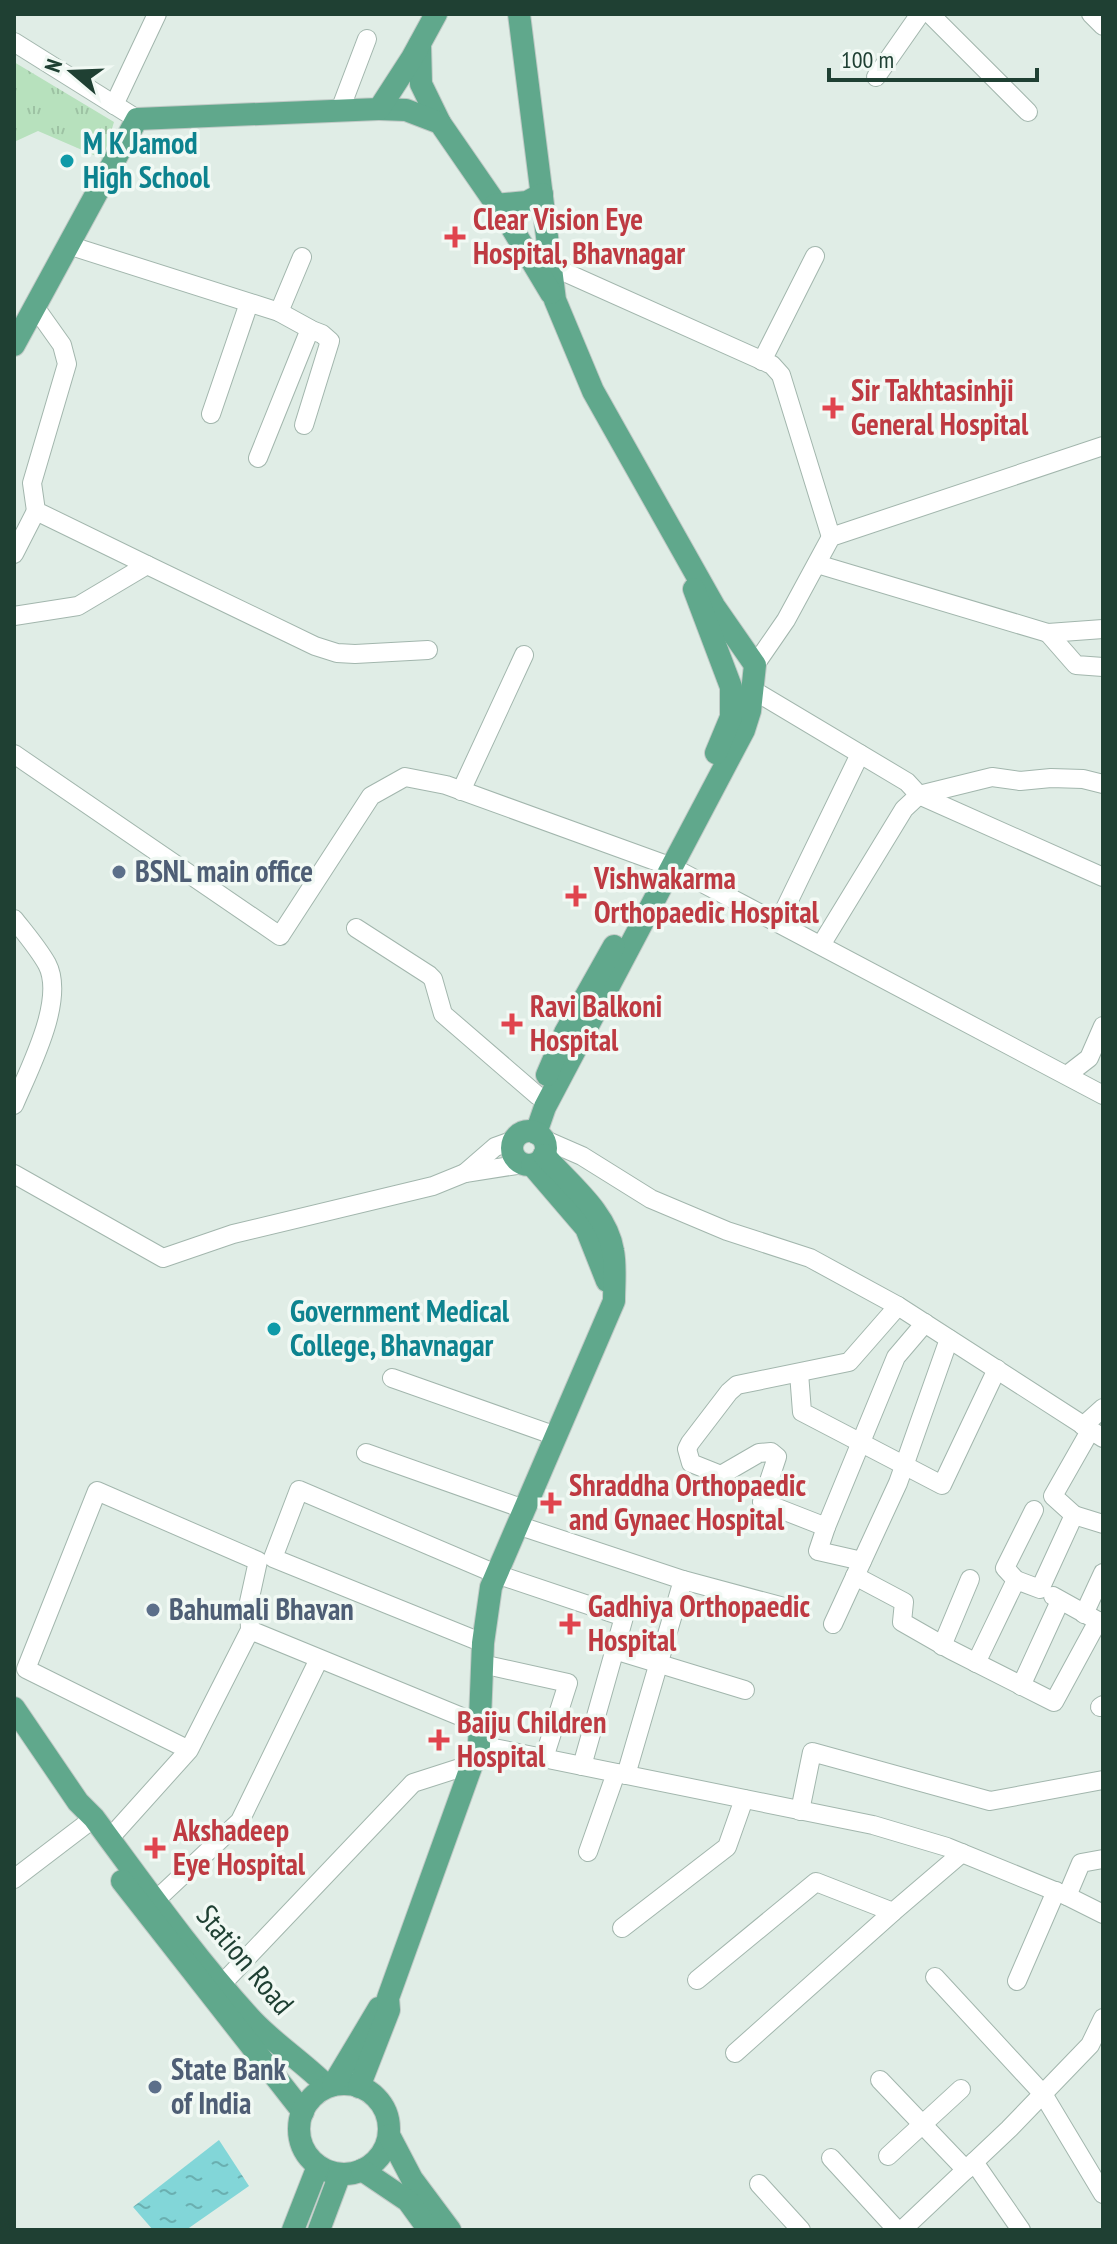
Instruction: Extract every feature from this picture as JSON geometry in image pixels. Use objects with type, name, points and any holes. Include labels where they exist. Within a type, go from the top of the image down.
[{"type":"main road","points":[[379,109],[436,14]]},
{"type":"main road","points":[[519,14],[555,300]]},
{"type":"main road","points":[[420,44],[421,84],[440,123],[509,223],[555,300],[593,391],[714,606],[755,665],[746,699],[727,731],[666,865],[545,1107],[533,1147]]},
{"type":"main road","points":[[14,345],[137,119],[379,109],[406,110],[440,123]]},
{"type":"main road","points":[[495,205],[527,202],[542,194]]},
{"type":"main road","points":[[677,539],[707,629],[731,687],[746,699]]},
{"type":"main road","points":[[533,1147],[538,1096],[565,1033],[666,865]]},
{"type":"main road","points":[[429,2230],[408,2201],[351,2172],[318,2166],[307,2155],[299,2126],[311,2099],[330,2085],[388,1998],[477,1744],[482,1653],[491,1587],[614,1301],[613,1250],[603,1226],[591,1206],[533,1147]]},
{"type":"main road","name":"Station Road","points":[[14,1708],[78,1802],[88,1822],[109,1839],[221,1985],[266,2033],[330,2085]]},
{"type":"main road","points":[[14,1730],[88,1822],[145,1913],[303,2112]]},
{"type":"main road","points":[[359,2087],[389,2010],[388,1998]]},
{"type":"main road","points":[[319,2230],[351,2172],[375,2162],[389,2135],[388,2119],[372,2094],[359,2087],[330,2085]]},
{"type":"main road","points":[[389,2135],[412,2179],[450,2230]]},
{"type":"main road","points":[[293,2230],[318,2166]]},
{"type":"street","points":[[114,105],[157,14]]},
{"type":"street","points":[[876,77],[920,14]]},
{"type":"street","points":[[930,14],[1028,112]]},
{"type":"street","points":[[340,110],[367,39]]},
{"type":"street","points":[[14,42],[137,119]]},
{"type":"street","points":[[68,245],[279,312],[322,334],[330,341],[304,425]]},
{"type":"street","points":[[762,361],[815,256]]},
{"type":"street","points":[[279,312],[302,257]]},
{"type":"street","points":[[551,266],[772,365],[781,375],[831,537]]},
{"type":"street","points":[[211,414],[249,303]]},
{"type":"street","points":[[14,554],[36,511],[32,483],[67,364],[62,345],[35,307]]},
{"type":"street","points":[[258,458],[309,329]]},
{"type":"street","points":[[755,665],[786,620],[831,537],[1103,446]]},
{"type":"street","points":[[36,511],[326,650],[355,654],[428,650]]},
{"type":"street","points":[[817,564],[1048,633],[1103,629]]},
{"type":"street","points":[[14,616],[78,606],[147,565]]},
{"type":"street","points":[[1048,633],[1065,648],[1076,665],[1103,667]]},
{"type":"street","points":[[461,791],[524,655]]},
{"type":"street","points":[[746,699],[860,754],[907,782],[919,795],[1103,877]]},
{"type":"street","points":[[14,754],[280,936],[371,796],[405,777],[461,791],[666,865],[1103,1095]]},
{"type":"street","points":[[778,923],[860,754]]},
{"type":"street","points":[[821,945],[904,809],[919,795],[992,777],[1031,781],[1083,779],[1103,784]]},
{"type":"street","points":[[14,919],[48,966],[55,991],[39,1045],[14,1105]]},
{"type":"street","points":[[356,928],[429,975],[433,979],[443,1014],[538,1096]]},
{"type":"street","points":[[1067,1075],[1089,1058],[1103,1026]]},
{"type":"street","points":[[465,1173],[495,1147],[533,1147],[582,1156],[651,1199],[727,1231],[810,1258],[898,1306],[1092,1431]]},
{"type":"street","points":[[14,1174],[163,1258],[233,1234],[433,1186],[533,1147]]},
{"type":"street","points":[[826,1527],[762,1502],[777,1457],[771,1452],[759,1453],[721,1475],[691,1463],[687,1449],[737,1385],[849,1362],[898,1306]]},
{"type":"street","points":[[925,1323],[896,1357],[818,1551],[859,1569],[904,1602],[902,1622],[942,1646],[1054,1702],[1095,1620],[1103,1573]]},
{"type":"street","points":[[833,1624],[904,1467],[949,1339]]},
{"type":"street","points":[[799,1373],[802,1412],[942,1485],[997,1369]]},
{"type":"street","points":[[392,1378],[556,1436]]},
{"type":"street","points":[[1103,1408],[1053,1496],[1074,1515],[1103,1524]]},
{"type":"street","points":[[366,1453],[683,1580],[795,1610]]},
{"type":"street","points":[[544,1758],[568,1683],[482,1653],[273,1558],[299,1490],[496,1574],[624,1617],[582,1766]]},
{"type":"street","points":[[109,1839],[189,1750],[250,1630],[249,1602],[258,1561],[97,1491],[26,1669],[189,1750]]},
{"type":"street","points":[[1034,1510],[1005,1568],[1016,1580],[1040,1589],[1095,1620]]},
{"type":"street","points":[[1040,1589],[1074,1515]]},
{"type":"street","points":[[942,1646],[970,1579]]},
{"type":"street","points":[[588,1852],[621,1774],[660,1665],[683,1580]]},
{"type":"street","points":[[976,1663],[1016,1580]]},
{"type":"street","points":[[1021,1686],[1060,1601]]},
{"type":"street","points":[[250,1630],[319,1659],[477,1744],[873,1825],[962,1853],[1103,1914]]},
{"type":"street","points":[[614,1650],[745,1690]]},
{"type":"street","points":[[156,1900],[240,1821],[319,1659]]},
{"type":"street","points":[[221,1985],[413,1783],[477,1744]]},
{"type":"street","points":[[800,1811],[812,1752],[990,1801],[1103,1780]]},
{"type":"street","points":[[622,1928],[727,1847],[744,1799]]},
{"type":"street","points":[[14,1879],[88,1822]]},
{"type":"street","points":[[735,2053],[962,1853]]},
{"type":"street","points":[[1017,1981],[1061,1894],[1081,1863],[1103,1859]]},
{"type":"street","points":[[697,1980],[816,1882],[893,1912]]},
{"type":"street","points":[[935,1977],[1043,2094],[1103,2194]]},
{"type":"street","points":[[831,2158],[910,2227],[1090,2045],[1102,2024]]},
{"type":"street","points":[[880,2080],[970,2166],[1021,2230]]},
{"type":"street","points":[[888,2156],[961,2089]]},
{"type":"street","points":[[759,2184],[801,2230]]},
{"type":"green space","points":[[14,62],[114,122],[103,159],[38,131],[14,142]]},
{"type":"water","points":[[219,2140],[249,2186],[186,2230],[153,2230],[133,2207]]},
{"type":"place","name":"M K Jamod High School","points":[[67,161]]},
{"type":"place","name":"Clear Vision Eye Hospital, Bhavnagar","points":[[455,237]]},
{"type":"place","name":"Sir Takhtasinhji General Hospital","points":[[833,408]]},
{"type":"place","name":"BSNL main office","points":[[119,872]]},
{"type":"place","name":"Vishwakarma Orthopaedic Hospital","points":[[576,896]]},
{"type":"place","name":"Ravi Balkoni Hospital","points":[[512,1024]]},
{"type":"place","name":"Government Medical College, Bhavnagar","points":[[274,1329]]},
{"type":"place","name":"Shraddha Orthopaedic and Gynaec Hospital","points":[[551,1503]]},
{"type":"place","name":"Bahumali Bhavan","points":[[153,1610]]},
{"type":"place","name":"Gadhiya Orthopaedic Hospital","points":[[570,1624]]},
{"type":"place","name":"Baiju Children Hospital","points":[[439,1740]]},
{"type":"place","name":"Akshadeep Eye Hospital","points":[[155,1848]]},
{"type":"place","name":"State Bank of India","points":[[155,2087]]}]
